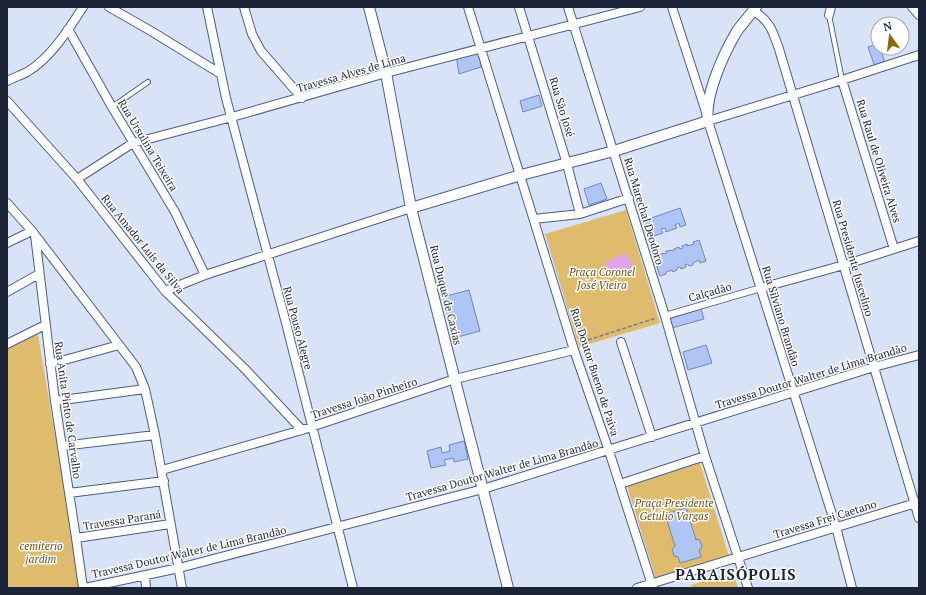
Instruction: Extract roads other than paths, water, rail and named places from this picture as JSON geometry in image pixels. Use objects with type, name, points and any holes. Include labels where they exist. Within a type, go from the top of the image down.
[{"type":"street","points":[[7,81],[27,72],[43,59],[68,29],[83,7]]},
{"type":"street","points":[[110,7],[221,74]]},
{"type":"street","name":"Rua Pouso Alegre","points":[[207,7],[221,74],[353,588]]},
{"type":"street","points":[[244,7],[252,34],[260,51],[302,98]]},
{"type":"street","name":"Rua Duque de Caxias","points":[[369,7],[386,73],[411,208],[508,588]]},
{"type":"street","name":"Rua Doutor Bueno de Paiva","points":[[468,7],[574,350],[609,450],[652,586]]},
{"type":"street","name":"Rua São José","points":[[519,7],[529,35],[580,214]]},
{"type":"street","name":"Rua Marechal Deodoro","points":[[568,7],[629,198],[696,424]]},
{"type":"street","name":"Travessa Alves de Lima","points":[[77,179],[134,143],[302,98],[386,73],[640,7]]},
{"type":"street","name":"Rua Silviano Brandão","points":[[672,7],[836,527],[852,588]]},
{"type":"street","points":[[912,7],[919,15]]},
{"type":"street","points":[[707,117],[710,93],[723,59],[752,8]]},
{"type":"street","name":"Rua Presidente Juscelino","points":[[752,8],[761,15],[773,31],[874,368],[917,503],[919,518]]},
{"type":"street","name":"Rua Ursulina Teixeira","points":[[68,29],[112,107],[178,218],[205,275]]},
{"type":"street","points":[[165,291],[205,275],[411,208],[521,175],[614,151],[707,117],[793,95],[919,55]]},
{"type":"street","name":"Rua Raul de Oliveira Alves","points":[[842,80],[894,249]]},
{"type":"street","name":"Rua Amador Luis da Silva","points":[[7,101],[77,179],[165,291],[244,368],[302,430]]},
{"type":"street","points":[[534,219],[580,214],[629,198]]},
{"type":"street","points":[[7,203],[33,232],[136,367],[145,389],[155,434],[182,588]]},
{"type":"street","points":[[7,243],[33,232]]},
{"type":"street","name":"Rua Anita Pinto de Carvalho","points":[[33,232],[40,274],[55,401],[84,588]]},
{"type":"street","points":[[761,288],[844,265],[919,241]]},
{"type":"street","points":[[7,292],[40,274]]},
{"type":"street","name":"Calçadão","points":[[665,316],[761,288]]},
{"type":"street","points":[[7,344],[45,325]]},
{"type":"street","points":[[621,342],[652,437]]},
{"type":"street","points":[[50,364],[119,345]]},
{"type":"street","name":"Travessa João Pinheiro","points":[[162,470],[302,430],[455,379],[574,350]]},
{"type":"street","name":"Travessa Doutor Walter de Lima Brandão","points":[[84,588],[179,568],[338,528],[483,489],[919,355]]},
{"type":"street","points":[[55,401],[145,389]]},
{"type":"street","points":[[696,424],[748,588]]},
{"type":"street","points":[[62,446],[155,434]]},
{"type":"street","points":[[620,484],[705,456]]},
{"type":"street","points":[[69,493],[164,481]]},
{"type":"street","name":"Travessa Frei Caetano","points":[[652,586],[737,557],[917,503]]},
{"type":"street","name":"Travessa Paraná","points":[[76,538],[170,524]]},
{"type":"street","points":[[144,576],[146,588]]},
{"type":"street","points":[[637,588],[652,586]]},
{"type":"lane","points":[[830,11],[842,80]]},
{"type":"lane","points":[[112,107],[148,82]]},
{"type":"district","name":"PARAISÓPOLIS","points":[[736,574]]},
{"type":"park label","name":"Praça Coronel José Vieira","points":[[602,278]]},
{"type":"park label","name":"Praça Presidente Getúlio Vargas","points":[[674,509]]},
{"type":"park label","name":"cemiterio jardim","points":[[41,552]]}]
